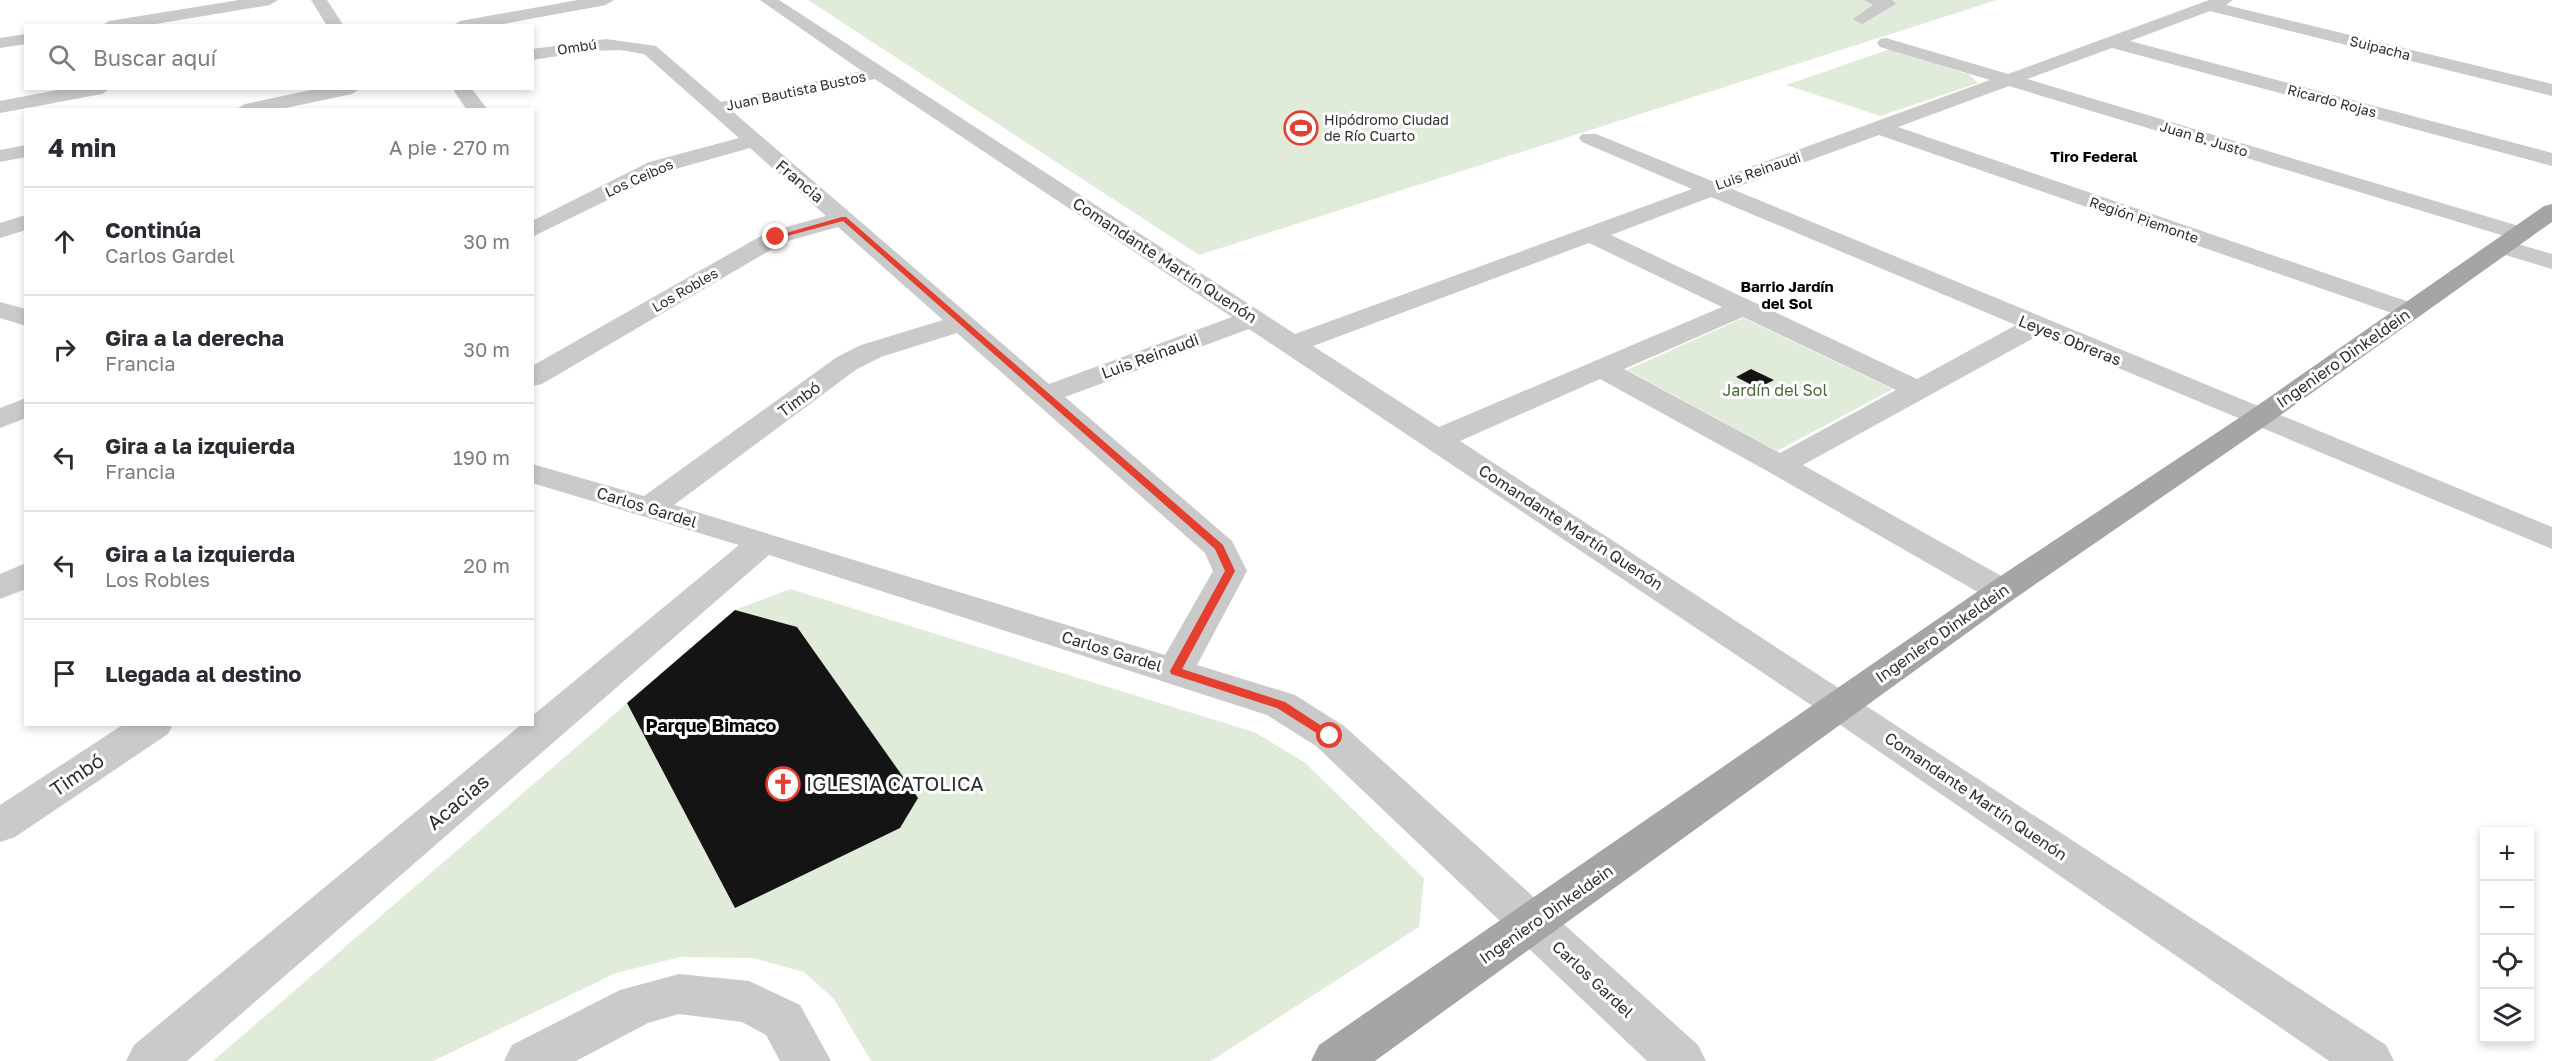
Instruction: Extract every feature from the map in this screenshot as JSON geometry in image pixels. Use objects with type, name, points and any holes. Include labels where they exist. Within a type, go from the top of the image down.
[{"type":"main road","name":"Ingeniero Dinkeldein","points":[[1336,1061],[2002,591],[2258,418],[2513,241],[2552,211]]},
{"type":"street","points":[[121,24],[270,0]]},
{"type":"street","points":[[319,0],[335,24]]},
{"type":"street","points":[[471,24],[606,0]]},
{"type":"street","name":"Comandante Martín Quenón","points":[[768,0],[1840,705],[2369,1061]]},
{"type":"street","points":[[1862,19],[1888,4],[1872,0]]},
{"type":"street","name":"Luis Reinaudi","points":[[1292,344],[1708,188],[1880,128],[2216,3]]},
{"type":"street","name":"Suipacha","points":[[2216,3],[2552,90]]},
{"type":"street","points":[[0,43],[24,39]]},
{"type":"street","name":"Ricardo Rojas","points":[[2112,42],[2552,160]]},
{"type":"street","name":"Ombú","points":[[534,55],[602,43],[622,44]]},
{"type":"street","name":"Juan B. Justo","points":[[1886,43],[2513,241],[2552,262]]},
{"type":"street","name":"Francia","points":[[622,44],[650,50],[715,109],[1047,394],[1220,548],[1230,571],[1175,671]]},
{"type":"street","name":"Juan Bautista Bustos","points":[[715,109],[877,73]]},
{"type":"street","points":[[0,106],[91,90]]},
{"type":"street","points":[[255,108],[342,90]]},
{"type":"street","points":[[463,90],[476,108]]},
{"type":"street","name":"Región Piemonte","points":[[1880,128],[2409,311]]},
{"type":"street","name":"Leyes Obreras","points":[[1588,138],[2035,326],[2552,539]]},
{"type":"street","name":"Los Ceibos","points":[[534,229],[657,167],[752,141]]},
{"type":"street","points":[[0,156],[24,151]]},
{"type":"street","name":"Los Robles","points":[[534,377],[776,237],[844,218]]},
{"type":"street","points":[[0,231],[24,223]]},
{"type":"street","points":[[1588,233],[1918,390]]},
{"type":"street","points":[[1438,439],[1743,308]]},
{"type":"street","points":[[0,310],[24,317]]},
{"type":"street","name":"Luis Reinaudi","points":[[1047,394],[1254,318]]},
{"type":"street","name":"Timbó","points":[[649,508],[847,363],[871,351],[964,322]]},
{"type":"street","points":[[1780,465],[2035,326]]},
{"type":"street","points":[[1604,369],[1780,465],[2002,591]]},
{"type":"street","points":[[0,419],[24,408]]},
{"type":"street","name":"Carlos Gardel","points":[[534,473],[764,542],[1281,705],[1330,736],[1681,1061]]},
{"type":"street","name":"Acacias","points":[[151,1061],[764,542]]},
{"type":"street","points":[[0,588],[24,575]]},
{"type":"street","name":"Timbó","points":[[0,826],[151,726]]},
{"type":"street","points":[[529,1061],[637,1005],[679,994],[718,996],[748,1002],[783,1020],[806,1061]]},
{"type":"green space","name":"Hipódromo Ciudad de Río Cuarto","points":[[808,0],[1997,0],[1199,255]]},
{"type":"green space","points":[[1890,49],[1968,74],[1978,83],[1880,116],[1786,85]]},
{"type":"green space","name":"Jardín del Sol","points":[[1743,318],[1893,389],[1777,451],[1627,370]]},
{"type":"green space","points":[[790,589],[1254,732],[1304,762],[1424,878],[1419,927],[1211,1061],[871,1061],[834,999],[804,972],[753,958],[680,957],[616,973],[433,1061],[213,1061],[735,610]]},
{"type":"building","points":[[1751,369],[1774,380],[1758,388],[1736,377]]},
{"type":"building","points":[[735,610],[797,627],[918,798],[900,828],[735,908],[627,703]]},
{"type":"place","name":"Hipódromo Ciudad de Río Cuarto","points":[[1301,128]]},
{"type":"place","name":"IGLESIA CATOLICA","points":[[783,784]]},
{"type":"district","name":"Tiro Federal","points":[[2094,157]]},
{"type":"district","name":"Barrio Jardín del Sol","points":[[1787,296]]},
{"type":"district","name":"Parque Bimaco","points":[[711,726]]},
{"type":"route","points":[[776,237],[844,218],[1220,548],[1230,571],[1175,671],[1281,705],[1330,736]]}]
